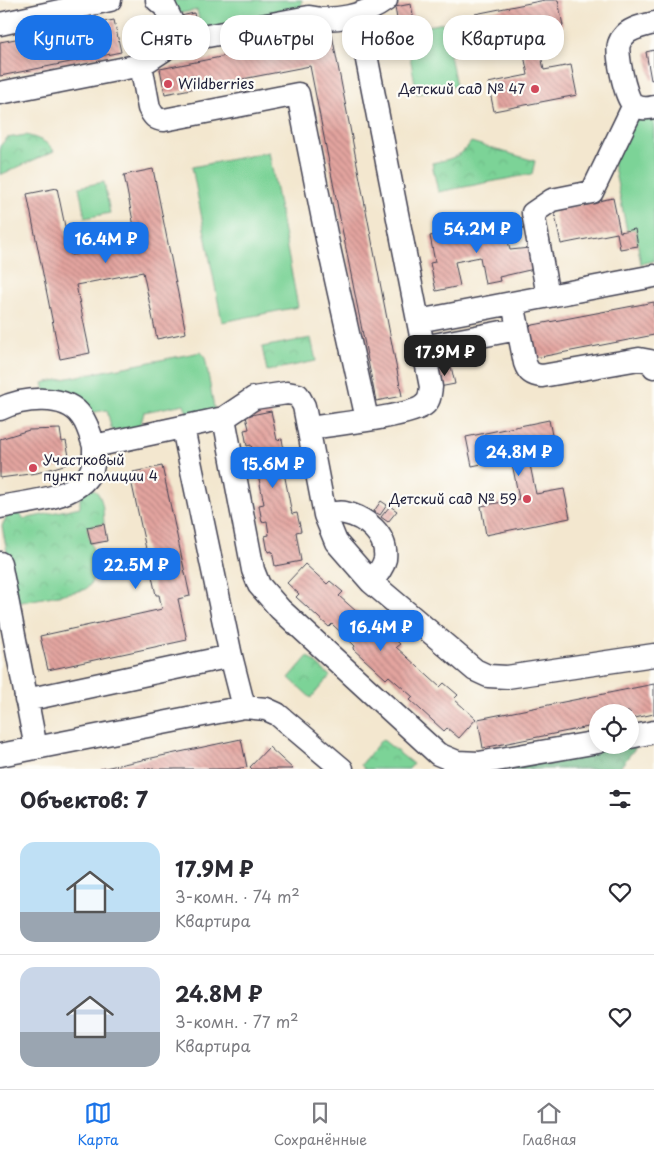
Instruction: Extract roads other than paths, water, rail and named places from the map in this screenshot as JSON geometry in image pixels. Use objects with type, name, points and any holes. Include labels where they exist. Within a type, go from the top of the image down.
[{"type":"lane","points":[[0,24],[110,0]]},
{"type":"lane","points":[[157,0],[165,7],[169,15]]},
{"type":"lane","points":[[210,34],[307,8],[321,19],[358,14],[386,0]]},
{"type":"lane","points":[[309,428],[418,410],[426,404],[430,397],[431,387],[358,14]]},
{"type":"lane","points":[[548,296],[533,213],[552,200],[592,192],[644,106],[627,96],[619,60],[618,44],[624,35],[636,28],[654,23]]},
{"type":"lane","points":[[0,93],[141,65],[149,60]]},
{"type":"lane","points":[[141,65],[149,108],[152,115],[158,120],[298,94],[327,239],[367,419]]},
{"type":"lane","points":[[418,321],[654,276]]},
{"type":"lane","points":[[513,303],[524,363],[528,371],[534,375],[542,376],[639,359],[650,361],[654,367]]},
{"type":"lane","points":[[423,347],[518,329]]},
{"type":"lane","points":[[94,446],[224,418],[254,398],[287,392],[298,395],[304,406],[309,428],[325,515],[336,542],[371,582],[475,670],[488,676],[507,677],[654,656]]},
{"type":"lane","points":[[0,408],[21,402],[60,401],[74,408],[83,418],[94,446],[94,463],[88,476],[75,489],[61,495],[0,507]]},
{"type":"lane","points":[[224,418],[253,570],[259,585],[280,609],[431,748],[456,766],[589,744]]},
{"type":"lane","points":[[183,428],[231,656],[244,707]]},
{"type":"lane","points":[[325,515],[342,512],[358,517],[375,529],[384,545],[385,559],[380,572],[371,582]]},
{"type":"lane","points":[[0,564],[36,748]]},
{"type":"lane","points":[[26,700],[231,656]]},
{"type":"lane","points":[[0,756],[244,707],[266,709],[277,714],[342,769]]},
{"type":"lane","points":[[639,734],[654,732]]},
{"type":"place","name":"Wildberries","points":[[168,84]]},
{"type":"place","name":"Детский сад № 47","points":[[535,89]]},
{"type":"place","name":"Участковый пункт полиции 4","points":[[33,468]]},
{"type":"place","name":"Детский сад № 59","points":[[527,499]]}]
